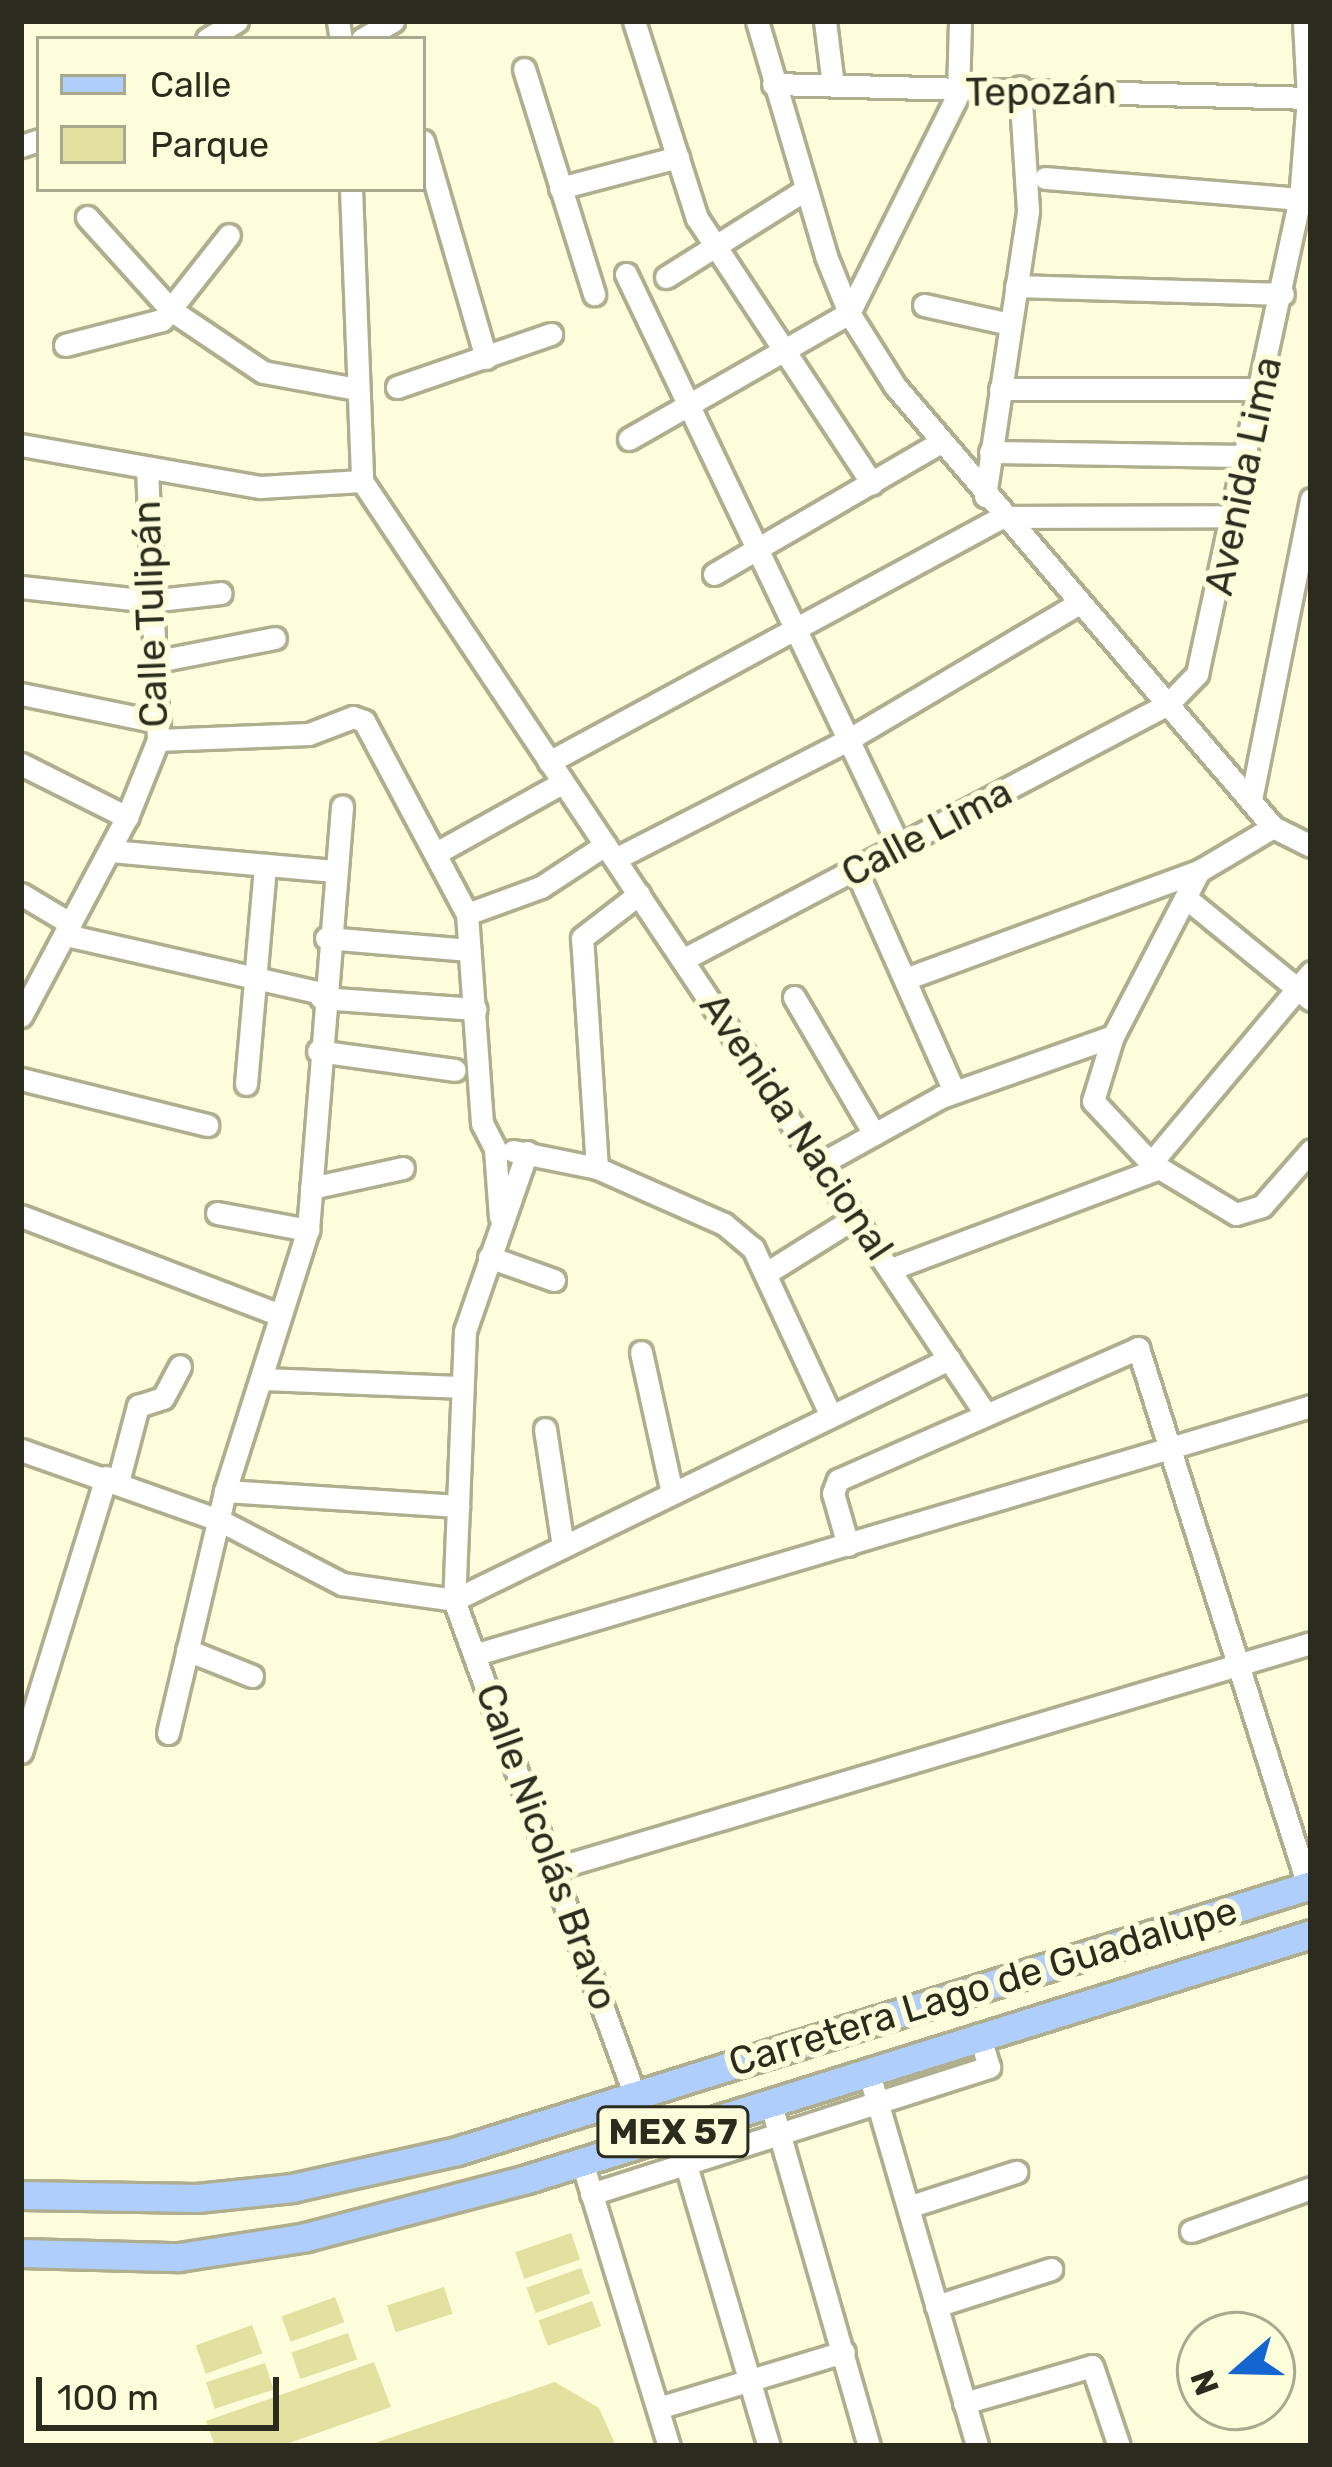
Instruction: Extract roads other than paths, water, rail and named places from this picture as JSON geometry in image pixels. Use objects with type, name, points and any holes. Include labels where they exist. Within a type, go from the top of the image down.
[{"type":"main road","name":"Carretera Lago de Guadalupe","points":[[21,2195],[150,2199],[292,2188],[547,2129],[697,2074],[1309,1885]]},
{"type":"main road","name":"Carretera Lago de Guadalupe","points":[[21,2253],[179,2257],[244,2249],[582,2162],[979,2034],[1311,1934]]},
{"type":"main road","points":[[697,2074],[711,2120]]},
{"type":"street","points":[[634,21],[697,218],[720,243],[784,352],[872,483]]},
{"type":"street","points":[[758,21],[803,191],[849,313],[939,443],[1002,517],[1273,827],[1311,846]]},
{"type":"street","points":[[825,21],[833,86]]},
{"type":"street","points":[[629,439],[849,313],[958,94],[959,21]]},
{"type":"street","name":"Avenida Lima","points":[[1168,704],[1205,659],[1305,200],[1310,98],[1304,21]]},
{"type":"street","points":[[524,69],[594,294]]},
{"type":"street","name":"Tepozán","points":[[773,84],[958,94],[1021,87],[1310,98]]},
{"type":"street","points":[[985,496],[1028,210],[1021,87]]},
{"type":"street","points":[[426,152],[485,358]]},
{"type":"street","points":[[560,188],[678,157]]},
{"type":"street","points":[[1045,178],[1305,200]]},
{"type":"street","points":[[666,277],[803,191]]},
{"type":"street","name":"Avenida Nacional","points":[[351,192],[362,481],[983,1410]]},
{"type":"street","points":[[87,217],[171,310],[282,381],[356,389]]},
{"type":"street","points":[[65,345],[162,320],[229,235]]},
{"type":"street","points":[[626,274],[762,546],[900,848]]},
{"type":"street","points":[[1016,286],[1283,294]]},
{"type":"street","points":[[924,305],[1010,324]]},
{"type":"street","points":[[397,387],[551,334]]},
{"type":"street","points":[[1000,389],[1262,389]]},
{"type":"street","points":[[714,574],[939,443]]},
{"type":"street","points":[[21,445],[287,489],[362,481]]},
{"type":"street","points":[[990,452],[1247,456]]},
{"type":"street","name":"Calle Tulipán","points":[[21,1016],[127,817],[159,731],[158,661],[149,601],[147,469]]},
{"type":"street","points":[[1251,800],[1311,500]]},
{"type":"street","points":[[548,762],[1002,517],[1236,516]]},
{"type":"street","points":[[23,595],[149,601],[221,592]]},
{"type":"street","points":[[467,914],[541,887],[851,738],[1079,603]]},
{"type":"street","points":[[158,661],[275,638]]},
{"type":"street","points":[[21,694],[159,731],[309,734],[359,718],[438,852],[467,914],[482,1123],[495,1149],[500,1223]]},
{"type":"street","name":"Calle Lima","points":[[685,959],[1168,704]]},
{"type":"street","points":[[21,764],[127,817]]},
{"type":"street","points":[[438,852],[562,783]]},
{"type":"street","points":[[168,1733],[225,1490],[308,1230],[326,938],[342,806]]},
{"type":"street","points":[[905,980],[1199,871],[1273,827]]},
{"type":"street","points":[[110,851],[332,872]]},
{"type":"street","points":[[246,1084],[265,865]]},
{"type":"street","points":[[856,870],[954,1091]]},
{"type":"street","points":[[1199,871],[1113,1036],[1093,1101],[1155,1166],[1236,1214],[1249,1214],[1311,1150]]},
{"type":"street","points":[[21,894],[69,929],[256,979],[322,995],[476,1009]]},
{"type":"street","points":[[597,1168],[581,945],[639,894]]},
{"type":"street","points":[[891,1269],[1155,1166],[1306,987],[1186,898]]},
{"type":"street","points":[[326,938],[470,950]]},
{"type":"street","points":[[794,997],[874,1134]]},
{"type":"street","points":[[822,1163],[954,1091],[1113,1036]]},
{"type":"street","points":[[318,1052],[455,1070]]},
{"type":"street","points":[[21,1079],[207,1125]]},
{"type":"street","points":[[495,1149],[597,1168],[724,1224],[768,1272],[831,1416]]},
{"type":"street","points":[[454,1600],[465,1331],[526,1152]]},
{"type":"street","points":[[311,1188],[404,1168]]},
{"type":"street","points":[[217,1213],[308,1230]]},
{"type":"street","points":[[21,1216],[278,1314]]},
{"type":"street","points":[[768,1272],[856,1217]]},
{"type":"street","points":[[489,1257],[554,1280]]},
{"type":"street","points":[[848,1545],[833,1493],[838,1480],[983,1410],[1138,1348],[1309,1885]]},
{"type":"street","points":[[641,1352],[672,1493]]},
{"type":"street","points":[[21,1450],[219,1520],[342,1584],[454,1600],[949,1359]]},
{"type":"street","points":[[21,1752],[138,1406],[166,1394],[180,1366]]},
{"type":"street","points":[[262,1379],[460,1387]]},
{"type":"street","points":[[477,1654],[1174,1451],[1311,1406]]},
{"type":"street","points":[[545,1429],[562,1547]]},
{"type":"street","points":[[225,1490],[459,1506]]},
{"type":"street","name":"Calle Nicolás Bravo","points":[[454,1600],[635,2096]]},
{"type":"street","points":[[553,1869],[1311,1642]]},
{"type":"street","points":[[187,1650],[252,1676]]},
{"type":"street","points":[[591,2194],[989,2068],[979,2034]]},
{"type":"street","points":[[868,2070],[977,2446]]},
{"type":"street","points":[[770,2101],[869,2446]]},
{"type":"street","points":[[676,2132],[769,2446]]},
{"type":"street","points":[[582,2162],[670,2446]]},
{"type":"street","points":[[908,2206],[1016,2172]]},
{"type":"street","points":[[1192,2231],[1311,2188]]},
{"type":"street","points":[[936,2306],[1051,2269]]},
{"type":"street","points":[[658,2408],[844,2352]]},
{"type":"street","points":[[964,2403],[1092,2366],[1120,2446]]}]
